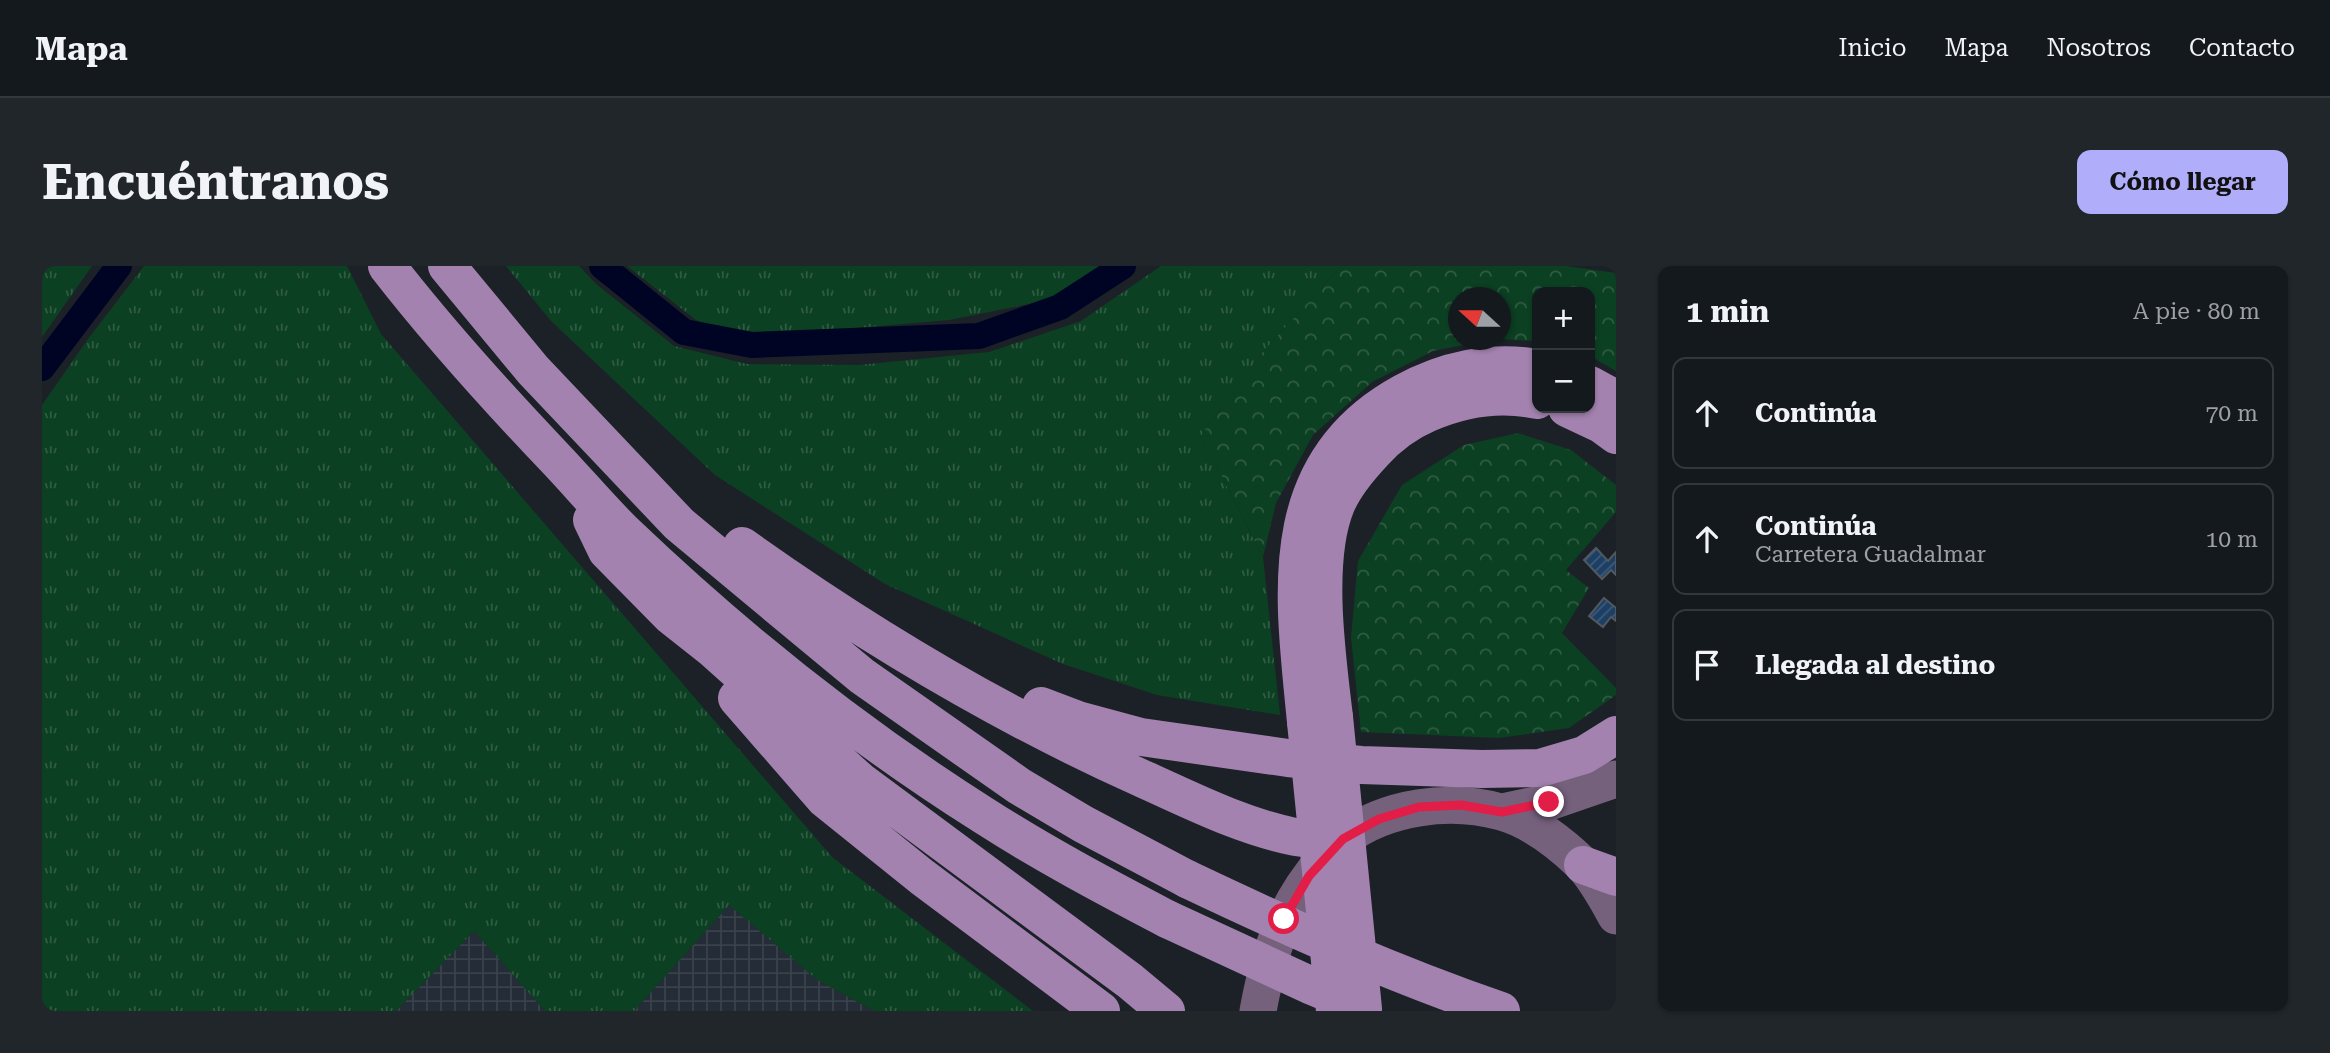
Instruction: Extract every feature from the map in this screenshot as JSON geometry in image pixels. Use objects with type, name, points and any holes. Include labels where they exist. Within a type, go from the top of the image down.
[{"type":"highway","points":[[387,266],[501,401],[635,541],[720,618],[825,704],[981,814],[1060,862],[1167,919],[1373,1011]]},
{"type":"highway","points":[[447,266],[533,370],[679,524],[862,676],[1019,786],[1083,824],[1187,879],[1307,936],[1501,1011]]},
{"type":"highway","points":[[1335,1011],[1297,624],[1296,578],[1300,537],[1311,493],[1328,460],[1355,428],[1385,403],[1418,385],[1451,372],[1489,366],[1532,369]]},
{"type":"highway","points":[[1595,388],[1616,399]]},
{"type":"highway","points":[[1363,1011],[1327,658],[1324,589],[1326,546],[1336,506],[1356,471],[1387,438],[1417,418],[1450,404],[1487,396],[1532,399]]},
{"type":"highway","points":[[1578,413],[1616,435]]},
{"type":"highway","points":[[618,459],[690,502],[733,540],[817,600],[1013,715],[1099,759],[1236,821],[1297,838],[1343,839]]},
{"type":"highway","points":[[573,477],[607,551],[670,615],[713,649],[860,781],[1130,981],[1166,1011]]},
{"type":"highway","points":[[670,615],[702,659],[825,799],[922,877],[1101,1011]]},
{"type":"highway","points":[[915,659],[1090,724],[1141,737],[1275,756],[1361,765],[1540,768],[1584,755],[1616,735]]},
{"type":"street","points":[[1502,812],[1549,802],[1616,779]]},
{"type":"street","points":[[1258,1011],[1266,965],[1284,919],[1309,876],[1343,839],[1379,819],[1419,807],[1461,805],[1502,812],[1546,834],[1599,871],[1616,916]]},
{"type":"shaded area","points":[[729,905],[816,979],[874,1011],[634,1011]]},
{"type":"shaded area","points":[[474,931],[545,1011],[396,1011]]},
{"type":"green space","points":[[42,266],[92,266],[42,337]]},
{"type":"green space","points":[[144,266],[347,266],[381,334],[832,857],[1033,1011],[874,1011],[816,979],[729,905],[634,1011],[545,1011],[474,931],[396,1011],[42,1011],[42,405]]},
{"type":"green space","points":[[506,266],[579,266],[596,284],[674,346],[747,364],[859,365],[989,352],[1081,321],[1161,266],[1341,266],[1262,353],[1201,436],[1263,557],[1280,715],[1157,695],[1063,664],[885,584],[715,475],[551,321]]},
{"type":"green space","points":[[627,266],[1104,266],[1054,299],[949,320],[786,334],[721,332],[696,320]]},
{"type":"green space","points":[[1341,266],[1566,266],[1616,273],[1616,371],[1595,359],[1595,287],[1532,287],[1532,341],[1511,340],[1511,287],[1448,287],[1448,348],[1433,351],[1372,382],[1313,435],[1276,503],[1263,557],[1201,436],[1262,353]]},
{"type":"green space","points":[[1518,433],[1571,450],[1616,485],[1616,512],[1566,570],[1589,588],[1562,633],[1616,688],[1616,695],[1569,728],[1499,738],[1361,732],[1351,637],[1358,561],[1402,485],[1464,445]]},
{"type":"building","points":[[1596,548],[1608,561],[1616,552],[1616,575],[1611,570],[1602,579],[1584,560]]},
{"type":"building","points":[[1604,598],[1616,608],[1616,621],[1611,617],[1603,627],[1589,616]]},
{"type":"waterway","points":[[42,368],[119,266]]},
{"type":"waterway","points":[[602,266],[684,332],[752,345],[979,336],[1060,307],[1123,266]]},
{"type":"route","points":[[1284,919],[1309,876],[1343,839],[1379,819],[1419,807],[1461,805],[1502,812],[1549,802]]}]
